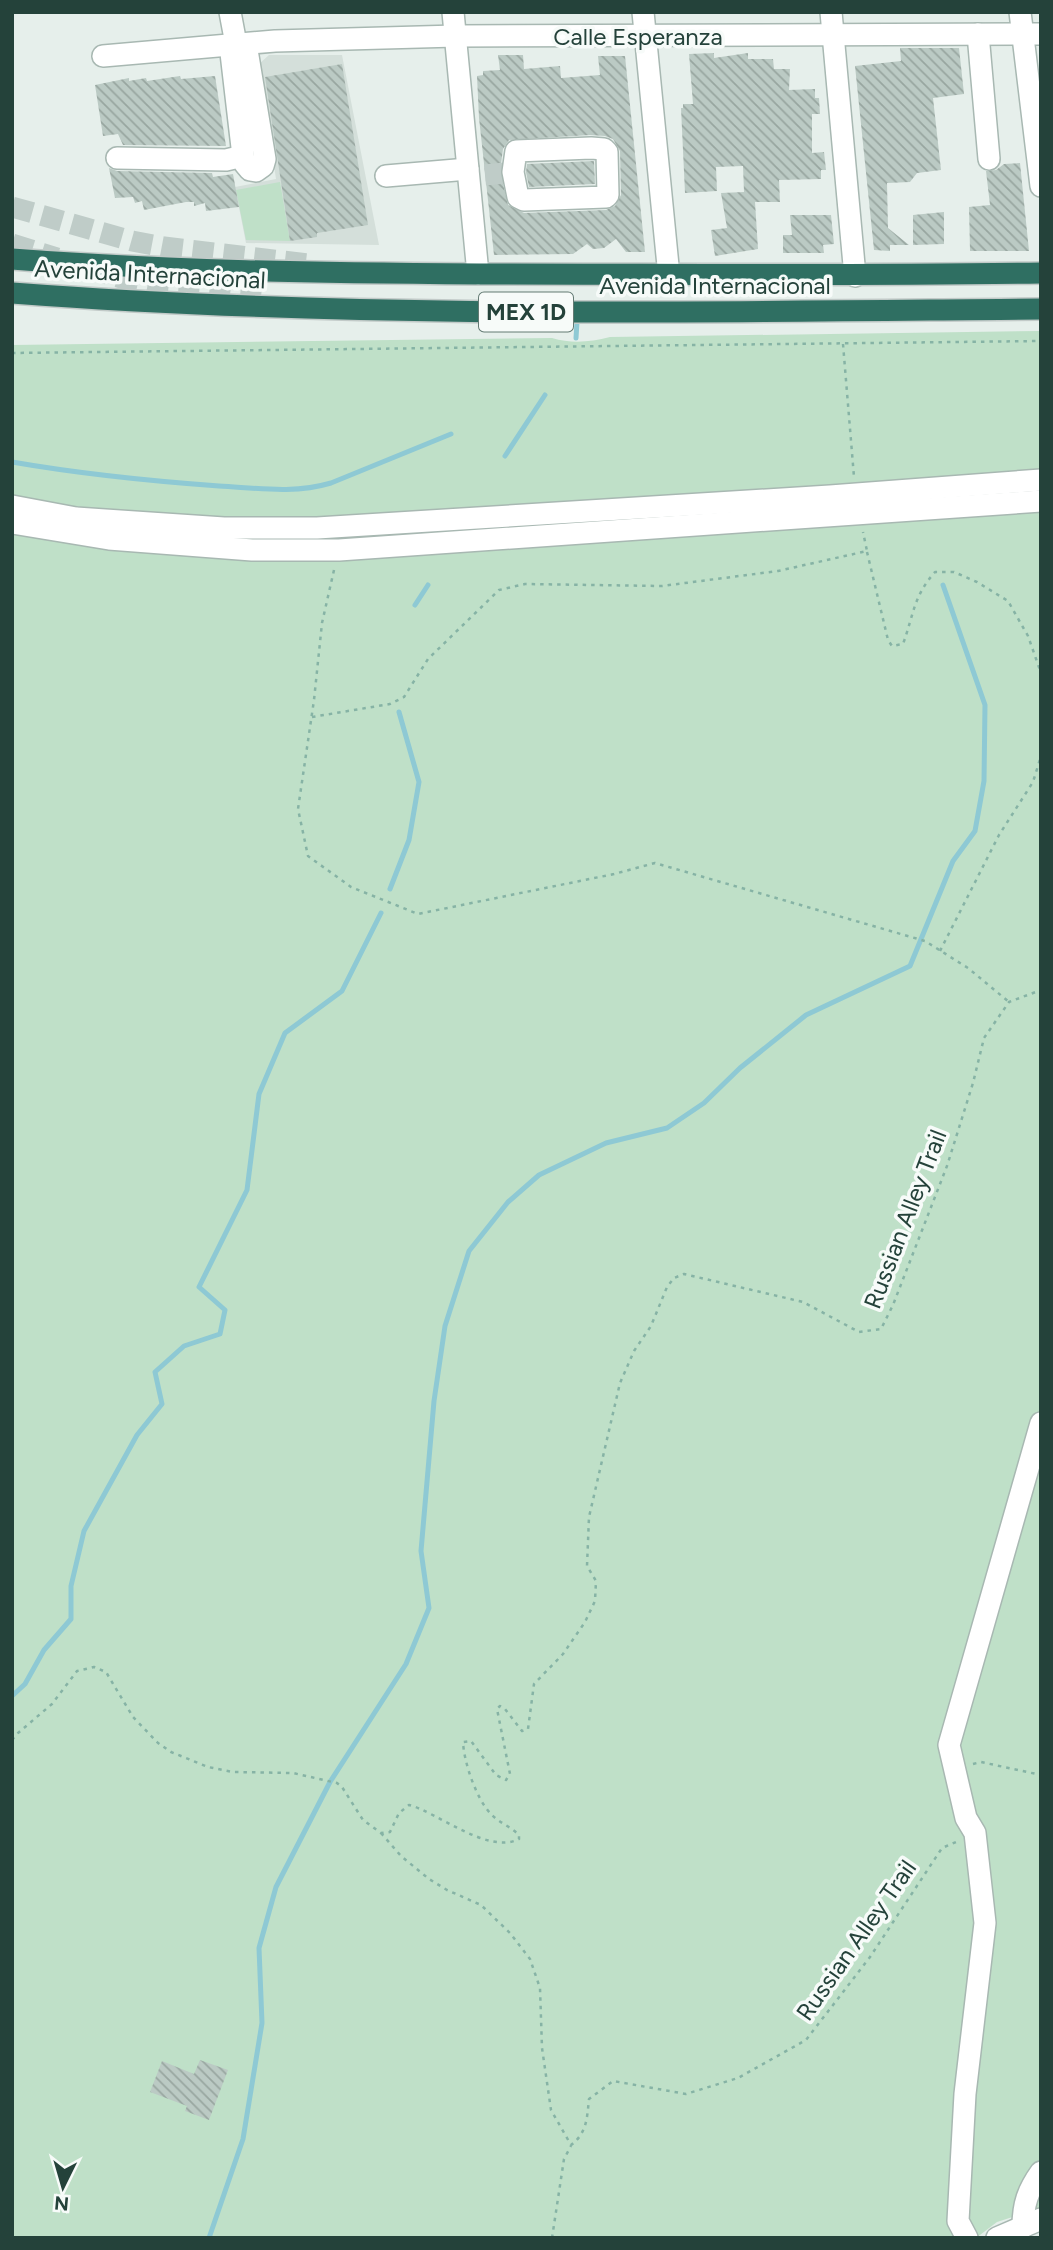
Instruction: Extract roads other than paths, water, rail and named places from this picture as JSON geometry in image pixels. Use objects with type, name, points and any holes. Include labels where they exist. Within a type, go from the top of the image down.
[{"type":"highway","name":"Avenida Internacional","points":[[12,259],[273,273],[855,276],[1041,273]]},
{"type":"highway","name":"Avenida Internacional","points":[[12,293],[140,303],[443,313],[1041,309]]},
{"type":"street","points":[[117,158],[226,160],[243,156],[244,164],[250,170],[256,171],[263,166],[265,159],[247,50],[236,44],[230,12]]},
{"type":"street","points":[[453,12],[456,36],[488,173],[478,274]]},
{"type":"street","points":[[643,12],[669,276]]},
{"type":"street","points":[[831,12],[855,276]]},
{"type":"street","points":[[1020,12],[1031,34],[1041,186]]},
{"type":"street","points":[[978,34],[989,159]]},
{"type":"street","name":"Calle Esperanza","points":[[103,56],[236,44],[456,36],[1031,34]]},
{"type":"street","points":[[386,176],[488,173],[520,149],[604,149],[607,152],[608,195],[601,199],[524,200],[488,173]]},
{"type":"street","points":[[12,523],[109,539],[252,550],[339,550],[856,503],[1041,480]]},
{"type":"street","points":[[12,506],[76,518],[224,528],[336,526],[856,503],[1041,501]]},
{"type":"street","points":[[336,526],[339,550]]},
{"type":"street","points":[[967,2238],[958,2221],[963,2119],[985,1923],[975,1833],[966,1818],[950,1745],[1041,1423]]},
{"type":"street","points":[[997,2238],[1032,2223],[1023,2206],[1028,2189],[1041,2172]]},
{"type":"waterway","points":[[576,338],[577,322]]},
{"type":"waterway","points":[[505,456],[545,395]]},
{"type":"waterway","points":[[12,462],[141,479],[289,489],[331,483],[451,434]]},
{"type":"waterway","points":[[415,605],[428,585]]},
{"type":"waterway","points":[[209,2238],[243,2139],[262,2023],[259,1948],[276,1887],[330,1782],[406,1664],[429,1608],[421,1551],[434,1401],[445,1326],[469,1251],[508,1202],[539,1175],[606,1143],[667,1128],[704,1103],[740,1068],[806,1015],[910,966],[953,861],[975,831],[984,781],[985,705],[943,585]]},
{"type":"waterway","points":[[390,889],[409,840],[419,782],[399,712]]},
{"type":"waterway","points":[[12,1696],[25,1684],[44,1650],[71,1619],[71,1586],[84,1531],[137,1435],[162,1404],[155,1372],[184,1346],[220,1334],[225,1310],[199,1287],[247,1190],[259,1094],[285,1033],[342,991],[381,913]]},
{"type":"tunnel","points":[[485,175],[505,173]]},
{"type":"tunnel","points":[[12,207],[132,241],[308,264]]},
{"type":"tunnel","points":[[12,244],[57,258]]},
{"type":"tunnel","points":[[88,268],[161,287],[266,298]]}]
